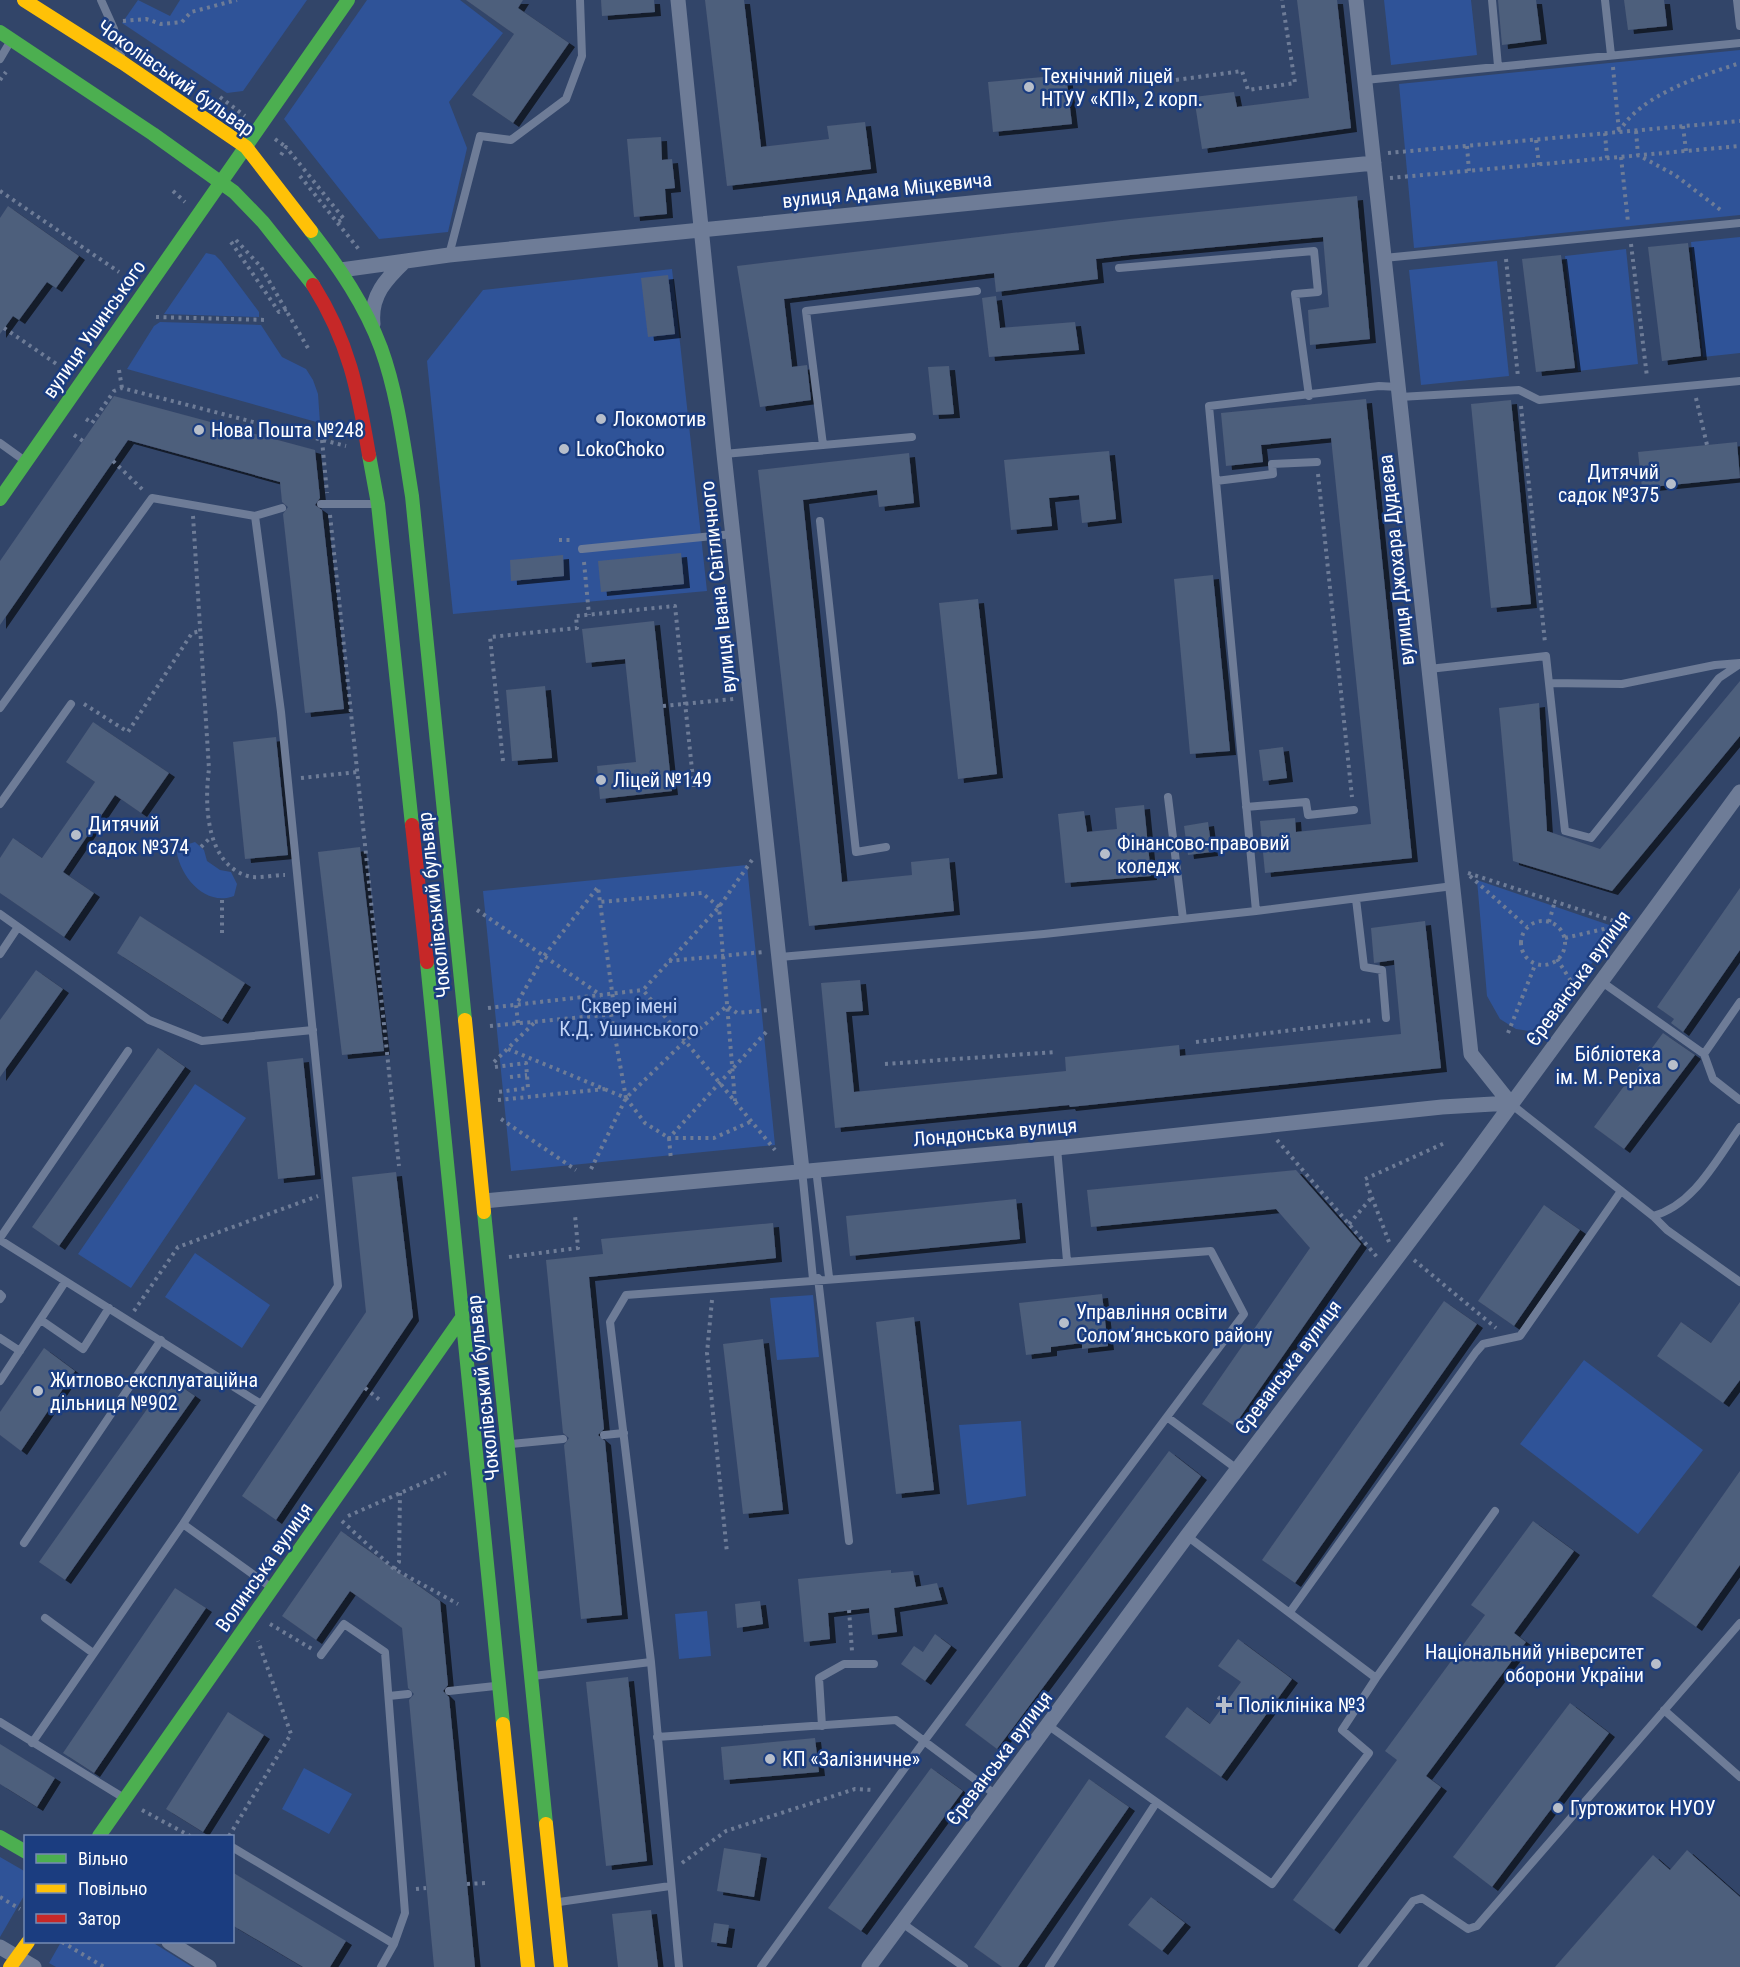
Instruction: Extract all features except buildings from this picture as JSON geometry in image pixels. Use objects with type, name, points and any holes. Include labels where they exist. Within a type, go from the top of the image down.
[{"type":"main road","name":"Чоколівський бульвар","points":[[24,0],[123,63],[246,147],[340,270],[374,331],[382,351],[402,434],[412,496],[561,1967]]},
{"type":"main road","name":"вулиця Ушинського","points":[[0,499],[348,0]]},
{"type":"main road","name":"Чоколівський бульвар","points":[[6,35],[221,181],[270,230],[302,269],[328,309],[347,350],[362,414],[378,504],[423,924],[528,1967]]},
{"type":"main road","name":"Волинська вулиця","points":[[100,1835],[461,1319]]},
{"type":"main road","points":[[0,1837],[24,1851]]},
{"type":"main road","points":[[14,1962],[27,1943]]},
{"type":"street","name":"вулиця Івана Світличного","points":[[678,0],[733,534],[744,698],[773,954],[809,1169]]},
{"type":"street","name":"вулиця Джохара Дудаєва","points":[[1356,0],[1471,1054],[1510,1103]]},
{"type":"street","name":"вулиця Адама Міцкевича","points":[[340,270],[449,255],[702,229],[1374,164]]},
{"type":"street","points":[[374,331],[373,307],[376,294],[405,261]]},
{"type":"street","name":"Єреванська вулиця","points":[[869,1967],[1187,1536],[1463,1171],[1510,1103],[1602,982],[1740,792]]},
{"type":"street","name":"Лондонська вулиця","points":[[484,1201],[809,1169],[1057,1148],[1442,1107],[1510,1103]]},
{"type":"street","points":[[172,1943],[209,1967]]},
{"type":"street","points":[[0,1947],[14,1962],[34,1967]]},
{"type":"lane","points":[[102,0],[114,29],[123,63]]},
{"type":"lane","points":[[449,255],[480,136],[511,140],[566,99],[582,56],[580,0]]},
{"type":"lane","points":[[1492,0],[1498,66]]},
{"type":"lane","points":[[1605,0],[1611,56]]},
{"type":"lane","points":[[1737,0],[1740,26]]},
{"type":"lane","points":[[0,59],[6,35]]},
{"type":"lane","points":[[1365,80],[1740,43]]},
{"type":"lane","points":[[1384,258],[1740,223]]},
{"type":"lane","points":[[1119,268],[1314,251],[1318,292],[1295,294],[1309,396]]},
{"type":"lane","points":[[823,445],[806,311],[977,291]]},
{"type":"lane","points":[[1256,911],[1209,406],[1379,386],[1399,392],[1519,390],[1539,400],[1740,381]]},
{"type":"lane","points":[[724,454],[912,437]]},
{"type":"lane","points":[[0,443],[26,462]]},
{"type":"lane","points":[[1216,481],[1273,474],[1272,464],[1317,462]]},
{"type":"lane","points":[[0,708],[152,498],[255,516],[282,508]]},
{"type":"lane","points":[[325,504],[378,504]]},
{"type":"lane","points":[[32,1743],[183,1524],[338,1286],[288,779],[255,516]]},
{"type":"lane","points":[[820,521],[856,852],[886,847]]},
{"type":"lane","points":[[582,549],[733,534]]},
{"type":"lane","points":[[1429,669],[1546,656],[1565,831],[1591,838],[1719,678],[1740,664]]},
{"type":"lane","points":[[1549,683],[1622,684],[1715,665],[1740,664]]},
{"type":"lane","points":[[0,693],[8,698]]},
{"type":"lane","points":[[0,804],[71,704]]},
{"type":"lane","points":[[1168,797],[1183,919]]},
{"type":"lane","points":[[1246,807],[1306,802],[1308,815],[1354,810]]},
{"type":"lane","points":[[773,954],[1183,919],[1453,886]]},
{"type":"lane","points":[[1356,898],[1364,967],[1382,970],[1386,1018]]},
{"type":"lane","points":[[0,914],[149,1020],[202,1041],[313,1030]]},
{"type":"lane","points":[[0,954],[18,927]]},
{"type":"lane","points":[[1602,982],[1704,1054],[1713,1079],[1740,1100]]},
{"type":"lane","points":[[1704,1054],[1740,1002]]},
{"type":"lane","points":[[128,1051],[0,1239],[261,1404]]},
{"type":"lane","points":[[1510,1103],[1653,1216],[1667,1230],[1740,1282]]},
{"type":"lane","points":[[1653,1216],[1670,1211],[1687,1198],[1740,1127]]},
{"type":"lane","points":[[1057,1148],[1067,1261]]},
{"type":"lane","points":[[809,1169],[829,1277]]},
{"type":"lane","points":[[809,1169],[816,1279],[849,1541]]},
{"type":"lane","points":[[1290,1612],[1476,1352],[1483,1344],[1520,1336],[1621,1191]]},
{"type":"lane","points":[[679,1967],[651,1662],[610,1322],[626,1295],[829,1277],[1211,1251],[1244,1314],[924,1740],[761,1967]]},
{"type":"lane","points":[[0,1381],[65,1282]]},
{"type":"lane","points":[[0,1294],[2,1296],[0,1299]]},
{"type":"lane","points":[[41,1320],[83,1349],[109,1308]]},
{"type":"lane","points":[[0,1338],[20,1351]]},
{"type":"lane","points":[[24,1543],[161,1341]]},
{"type":"lane","points":[[1167,1417],[1237,1469]]},
{"type":"lane","points":[[604,1435],[624,1433]]},
{"type":"lane","points":[[508,1444],[563,1439]]},
{"type":"lane","points":[[1049,1726],[1272,1884],[1369,1753],[1342,1730],[1376,1678],[1495,1511]]},
{"type":"lane","points":[[183,1524],[273,1588]]},
{"type":"lane","points":[[1187,1536],[1376,1678]]},
{"type":"lane","points":[[45,1618],[93,1653]]},
{"type":"lane","points":[[1362,1967],[1413,1901],[1422,1898],[1468,1929],[1476,1926],[1740,1623]]},
{"type":"lane","points":[[321,1655],[344,1624],[385,1652],[405,1913],[394,1944],[381,1967]]},
{"type":"lane","points":[[532,1676],[651,1662]]},
{"type":"lane","points":[[822,1725],[819,1678],[844,1664],[874,1664]]},
{"type":"lane","points":[[448,1691],[499,1686]]},
{"type":"lane","points":[[389,1696],[408,1695]]},
{"type":"lane","points":[[1664,1710],[1740,1777]]},
{"type":"lane","points":[[657,1737],[896,1720],[997,1796]]},
{"type":"lane","points":[[0,1722],[125,1799]]},
{"type":"lane","points":[[1049,1967],[1156,1803]]},
{"type":"lane","points":[[234,1848],[394,1944]]},
{"type":"lane","points":[[554,1903],[670,1886]]},
{"type":"lane","points":[[902,1923],[964,1967]]},
{"type":"path","points":[[114,29],[119,23],[127,20],[146,19],[161,24],[182,21],[191,12],[237,0]]},
{"type":"path","points":[[1176,80],[1242,71],[1248,90],[1294,83],[1282,0]]},
{"type":"path","points":[[1611,56],[1619,132]]},
{"type":"path","points":[[1619,132],[1626,120],[1673,89],[1740,63]]},
{"type":"path","points":[[0,80],[6,72]]},
{"type":"path","points":[[1374,164],[1467,146],[1740,121]]},
{"type":"path","points":[[1683,126],[1686,151]]},
{"type":"path","points":[[1636,131],[1638,155]]},
{"type":"path","points":[[1605,133],[1607,158]]},
{"type":"path","points":[[1536,140],[1539,165]]},
{"type":"path","points":[[1467,146],[1469,171]]},
{"type":"path","points":[[1374,164],[1469,171],[1740,146]]},
{"type":"path","points":[[279,153],[286,147],[344,219],[337,222]]},
{"type":"path","points":[[1638,155],[1676,175],[1702,197],[1732,216]]},
{"type":"path","points":[[1621,157],[1649,389]]},
{"type":"path","points":[[300,176],[362,254]]},
{"type":"path","points":[[0,191],[119,272]]},
{"type":"path","points":[[287,309],[279,312],[234,241],[261,267],[287,309],[309,350]]},
{"type":"path","points":[[1504,247],[1546,656]]},
{"type":"path","points":[[156,317],[268,321]]},
{"type":"path","points":[[4,328],[58,364]]},
{"type":"path","points":[[118,370],[122,388]]},
{"type":"path","points":[[1694,385],[1707,445]]},
{"type":"path","points":[[86,419],[92,423],[114,391],[122,388],[347,446]]},
{"type":"path","points":[[75,435],[83,441]]},
{"type":"path","points":[[322,440],[325,504],[357,772],[399,1166]]},
{"type":"path","points":[[113,461],[152,498]]},
{"type":"path","points":[[1317,462],[1354,810]]},
{"type":"path","points":[[193,505],[209,769],[205,800],[211,837],[230,870],[253,877],[298,874]]},
{"type":"path","points":[[559,540],[573,538]]},
{"type":"path","points":[[585,575],[589,615]]},
{"type":"path","points":[[503,761],[490,636],[577,628],[576,616],[675,606],[694,789]]},
{"type":"path","points":[[71,704],[87,704],[128,732],[192,633],[201,631]]},
{"type":"path","points":[[663,706],[744,698]]},
{"type":"path","points":[[288,779],[357,772]]},
{"type":"path","points":[[201,847],[211,837]]},
{"type":"path","points":[[488,1008],[643,990],[719,907],[756,855]]},
{"type":"path","points":[[1527,927],[1467,873],[1625,924],[1565,938]]},
{"type":"path","points":[[490,1026],[615,1014],[598,887],[544,956],[516,1005],[518,1023]]},
{"type":"path","points":[[600,902],[702,893],[719,907],[735,1101]]},
{"type":"path","points":[[222,900],[222,934]]},
{"type":"path","points":[[1549,922],[1555,901]]},
{"type":"path","points":[[477,910],[602,996]]},
{"type":"path","points":[[1542,921],[1549,922],[1556,925],[1565,938],[1563,953],[1552,964],[1535,965],[1522,954],[1521,937],[1527,927],[1542,921]]},
{"type":"path","points":[[668,961],[723,955],[773,954]]},
{"type":"path","points":[[1557,959],[1577,991]]},
{"type":"path","points":[[1508,1033],[1535,965]]},
{"type":"path","points":[[643,990],[775,1150]]},
{"type":"path","points":[[728,1006],[737,1013],[772,1009]]},
{"type":"path","points":[[591,1169],[626,1098],[685,1041],[728,1006]]},
{"type":"path","points":[[611,1014],[626,1098],[645,1123],[669,1138],[714,1138],[750,1122]]},
{"type":"path","points":[[1196,1042],[1386,1018]]},
{"type":"path","points":[[498,1092],[528,1088],[526,1063],[494,1064],[535,1022]]},
{"type":"path","points":[[671,1160],[669,1138],[774,1024]]},
{"type":"path","points":[[508,1049],[626,1098]]},
{"type":"path","points":[[885,1064],[1056,1052]]},
{"type":"path","points":[[510,1077],[527,1075]]},
{"type":"path","points":[[498,1100],[606,1089]]},
{"type":"path","points":[[501,1119],[576,1170]]},
{"type":"path","points":[[1276,1139],[1381,1262]]},
{"type":"path","points":[[1392,1249],[1365,1179],[1447,1142]]},
{"type":"path","points":[[128,1320],[178,1247],[330,1192]]},
{"type":"path","points":[[1349,1224],[1372,1197]]},
{"type":"path","points":[[509,1257],[578,1248],[575,1215]]},
{"type":"path","points":[[1412,1257],[1508,1338]]},
{"type":"path","points":[[713,1287],[707,1353],[727,1553]]},
{"type":"path","points":[[365,1388],[381,1402]]},
{"type":"path","points":[[446,1473],[340,1519],[394,1569],[459,1604]]},
{"type":"path","points":[[394,1569],[399,1562],[400,1493]]},
{"type":"path","points":[[849,1610],[854,1664]]},
{"type":"path","points":[[269,1623],[321,1655]]},
{"type":"path","points":[[229,1835],[291,1734],[258,1640]]},
{"type":"path","points":[[1218,1697],[1226,1703]]},
{"type":"path","points":[[669,1872],[726,1831],[855,1788],[888,1791]]},
{"type":"path","points":[[142,1810],[188,1835]]},
{"type":"path","points":[[467,1884],[485,1882]]},
{"type":"path","points":[[0,1897],[20,1909]]},
{"type":"path","points":[[65,1943],[104,1967]]},
{"type":"green space","points":[[138,0],[170,16],[180,0],[307,0],[243,91],[227,93],[122,23]]},
{"type":"green space","points":[[367,0],[460,0],[503,33],[449,102],[467,148],[448,232],[379,239],[284,119]]},
{"type":"green space","points":[[1384,0],[1471,0],[1477,55],[1391,65]]},
{"type":"green space","points":[[1740,50],[1740,215],[1414,248],[1399,84]]},
{"type":"green space","points":[[1740,237],[1740,353],[1703,357],[1691,242]]},
{"type":"green space","points":[[1626,249],[1638,364],[1578,371],[1565,256]]},
{"type":"green space","points":[[206,253],[215,255],[221,261],[259,312],[259,317],[164,314]]},
{"type":"green space","points":[[1497,261],[1509,376],[1421,385],[1409,270]]},
{"type":"green space","name":"LokoChoko","points":[[672,269],[707,591],[453,614],[427,361],[483,290]]},
{"type":"green space","points":[[160,322],[261,325],[282,357],[306,369],[313,380],[318,394],[320,423],[127,369],[154,326]]},
{"type":"green space","points":[[195,842],[204,850],[207,861],[220,870],[231,872],[237,884],[234,896],[213,897],[195,887],[188,878],[178,859],[176,848]]},
{"type":"green space","name":"Сквер імені К.Д. Ушинського","points":[[747,865],[775,1145],[511,1171],[483,891]]},
{"type":"green space","points":[[1477,880],[1618,928],[1549,1021],[1530,1031],[1516,1029],[1500,1019],[1487,996]]},
{"type":"green space","points":[[195,1084],[246,1118],[131,1288],[78,1254]]},
{"type":"green space","points":[[195,1253],[270,1305],[242,1348],[165,1297]]},
{"type":"green space","points":[[813,1295],[819,1357],[777,1360],[770,1298]]},
{"type":"green space","points":[[1584,1360],[1703,1450],[1638,1534],[1520,1444]]},
{"type":"green space","points":[[1021,1421],[1026,1496],[967,1505],[959,1425]]},
{"type":"green space","points":[[707,1611],[711,1656],[679,1659],[675,1614]]},
{"type":"green space","points":[[304,1768],[352,1794],[329,1834],[282,1809]]},
{"type":"green space","points":[[0,1857],[24,1871],[24,1896],[0,1937]]},
{"type":"green space","points":[[60,1943],[154,1943],[192,1967],[56,1967],[49,1963]]},
{"type":"traffic: fast","points":[[0,499],[348,0]]},
{"type":"traffic: fast","points":[[0,32],[153,134],[234,192],[263,222],[313,285]]},
{"type":"traffic: fast","points":[[311,231],[332,258],[375,332],[387,366],[400,421],[412,496],[465,1020]]},
{"type":"traffic: fast","points":[[369,455],[378,504],[412,825]]},
{"type":"traffic: fast","points":[[427,962],[503,1724]]},
{"type":"traffic: fast","points":[[484,1212],[546,1824]]},
{"type":"traffic: fast","points":[[100,1835],[461,1319]]},
{"type":"traffic: fast","points":[[0,1837],[24,1851]]},
{"type":"traffic: slow","points":[[24,0],[123,63],[246,147],[311,231]]},
{"type":"traffic: slow","points":[[465,1020],[484,1212]]},
{"type":"traffic: slow","points":[[503,1724],[528,1967]]},
{"type":"traffic: slow","points":[[546,1824],[561,1967]]},
{"type":"traffic: slow","points":[[10,1967],[27,1943]]},
{"type":"traffic: jam","points":[[313,285],[344,347],[361,409],[369,455]]},
{"type":"traffic: jam","points":[[412,825],[427,962]]},
{"type":"place","name":"Технічний ліцей НТУУ «КПІ», 2 корп.","points":[[1029,87]]},
{"type":"place","name":"Локомотив","points":[[601,419]]},
{"type":"place","name":"Нова Пошта №248","points":[[199,430]]},
{"type":"place","name":"LokoChoko","points":[[564,449]]},
{"type":"place","name":"Дитячий садок №375","points":[[1671,484]]},
{"type":"place","name":"Ліцей №149","points":[[601,780]]},
{"type":"place","name":"Дитячий садок №374","points":[[76,835]]},
{"type":"place","name":"Фінансово-правовий коледж","points":[[1105,854]]},
{"type":"place","name":"Бібліотека ім. М. Реріха","points":[[1673,1065]]},
{"type":"place","name":"Управління освіти Солом’янського району","points":[[1064,1323]]},
{"type":"place","name":"Житлово-експлуатаційна дільниця №902","points":[[38,1391]]},
{"type":"place","name":"Національний університет оборони України","points":[[1656,1664]]},
{"type":"place","name":"Поліклініка №3","points":[[1224,1705]]},
{"type":"place","name":"КП «Залізничне»","points":[[770,1759]]},
{"type":"place","name":"Гуртожиток НУОУ","points":[[1558,1808]]}]
